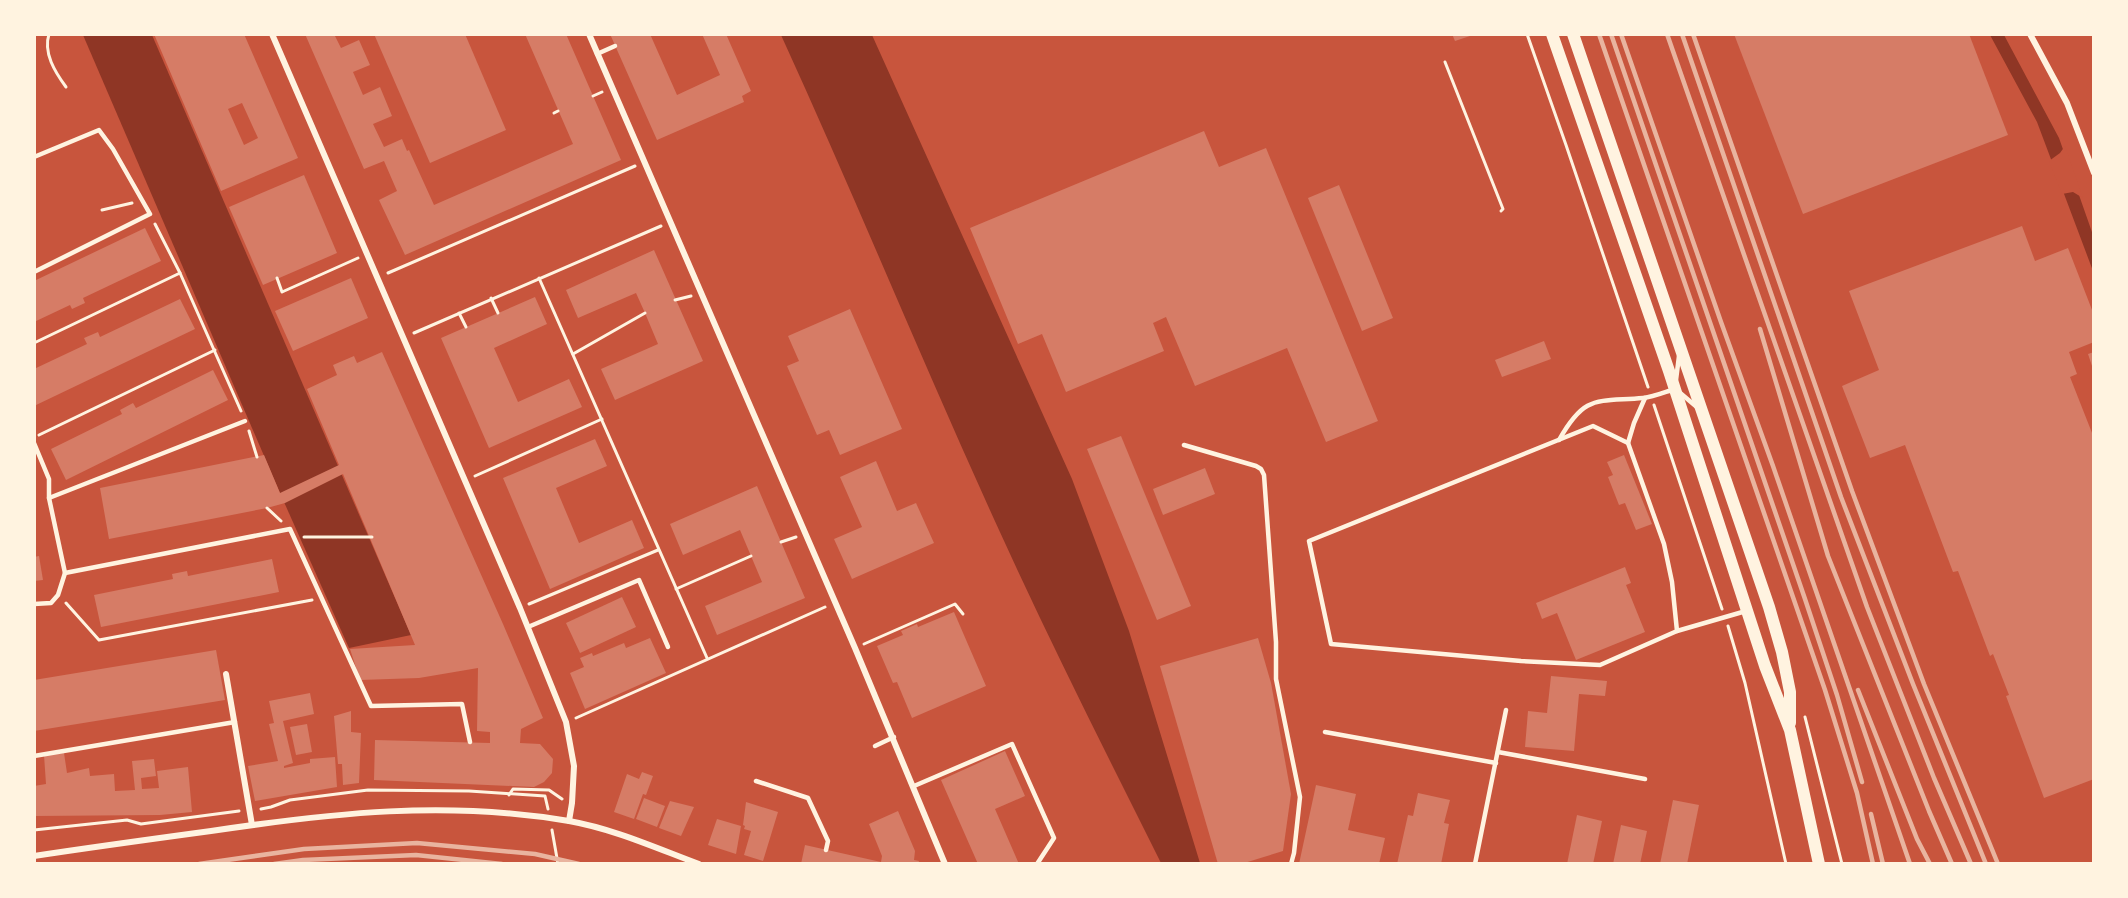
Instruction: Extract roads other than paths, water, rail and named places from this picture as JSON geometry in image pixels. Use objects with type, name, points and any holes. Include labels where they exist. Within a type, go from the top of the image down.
[{"type":"main road","points":[[1552,34],[1675,389],[1765,666],[1790,730],[1819,864]]},
{"type":"main road","points":[[1573,39],[1769,607],[1782,652],[1790,692],[1790,730]]},
{"type":"street","points":[[272,34],[520,608],[566,722],[574,766],[569,821]]},
{"type":"street","points":[[589,34],[894,737],[945,864]]},
{"type":"street","points":[[2030,34],[2067,103],[2094,173]]},
{"type":"street","points":[[226,674],[252,825]]},
{"type":"street","points":[[34,856],[252,825],[357,813],[423,809],[468,810],[569,821],[613,832],[699,864]]},
{"type":"lane","points":[[597,54],[615,46]]},
{"type":"lane","points":[[34,157],[99,130],[113,149],[150,214],[34,272]]},
{"type":"lane","points":[[1675,389],[1681,347]]},
{"type":"lane","points":[[1559,440],[1571,418],[1587,406],[1603,400],[1648,397],[1675,389]]},
{"type":"lane","points":[[1675,389],[1702,411]]},
{"type":"lane","points":[[1648,397],[1634,423],[1628,443],[1664,544],[1672,582],[1677,631]]},
{"type":"lane","points":[[49,498],[245,421]]},
{"type":"lane","points":[[1628,443],[1593,426],[1309,541],[1331,644],[1521,661],[1600,664],[1677,631],[1747,611]]},
{"type":"lane","points":[[34,443],[49,479],[49,498],[65,573],[58,595],[51,603],[34,604]]},
{"type":"lane","points":[[1184,445],[1256,466],[1261,469],[1266,484],[1276,680],[1300,797],[1291,864]]},
{"type":"lane","points":[[65,573],[290,530],[371,706],[462,704],[470,742]]},
{"type":"lane","points":[[528,627],[639,580],[668,648]]},
{"type":"lane","points":[[1475,864],[1506,710]]},
{"type":"lane","points":[[34,756],[235,722]]},
{"type":"lane","points":[[1324,732],[1496,763]]},
{"type":"lane","points":[[875,746],[894,737]]},
{"type":"lane","points":[[914,786],[1012,744],[1054,838],[1037,864]]},
{"type":"lane","points":[[1498,752],[1645,779]]},
{"type":"lane","points":[[756,781],[808,798],[828,841],[826,850]]},
{"type":"railway","points":[[1599,34],[1825,690],[1857,793],[1873,864]]},
{"type":"railway","points":[[1611,34],[1805,599],[1837,695],[1862,782]]},
{"type":"railway","points":[[1621,34],[1910,864]]},
{"type":"railway","points":[[1667,34],[1867,607],[1934,778],[1971,864]]},
{"type":"railway","points":[[1682,34],[1841,497],[1986,864]]},
{"type":"railway","points":[[1693,34],[1852,491],[1924,684],[1998,864]]},
{"type":"railway","points":[[1760,329],[1828,556],[1952,864]]},
{"type":"railway","points":[[1858,690],[1917,839],[1930,864]]},
{"type":"railway","points":[[1871,814],[1883,864]]},
{"type":"railway","points":[[199,864],[304,849],[417,843],[535,854],[579,864]]},
{"type":"railway","points":[[274,864],[303,860],[416,855],[502,864]]}]
